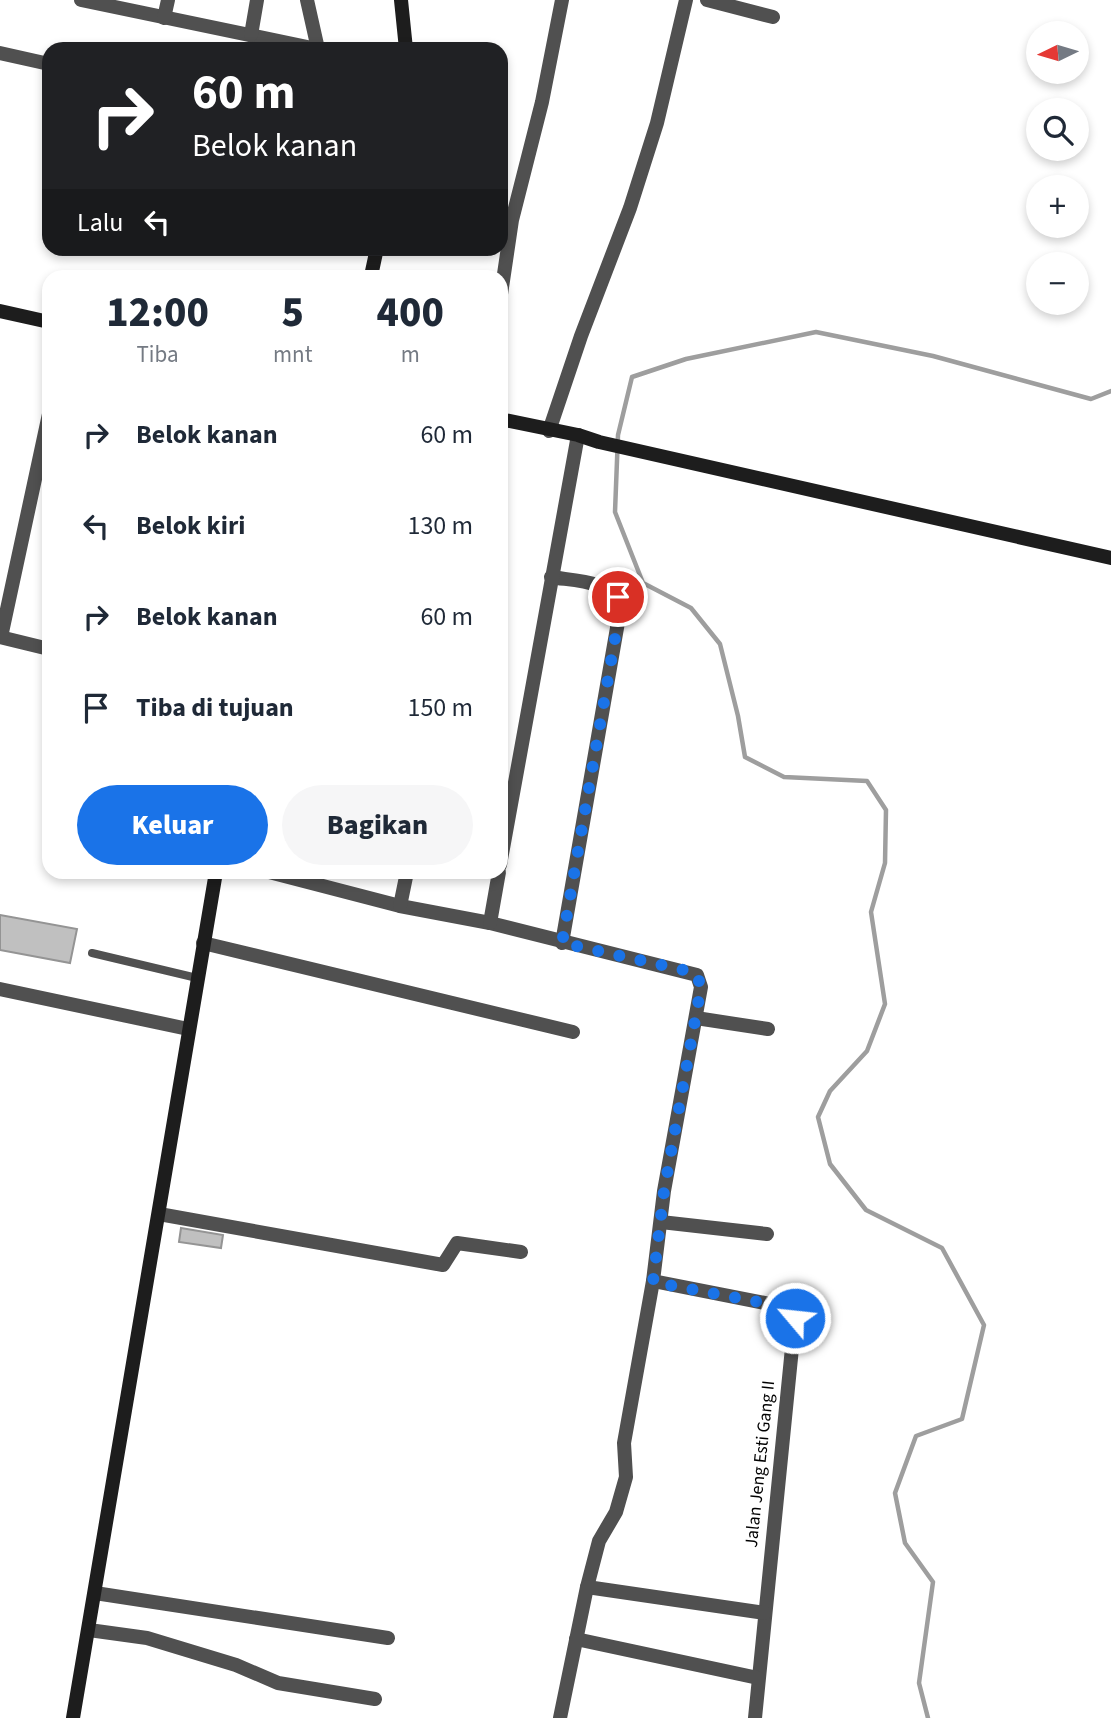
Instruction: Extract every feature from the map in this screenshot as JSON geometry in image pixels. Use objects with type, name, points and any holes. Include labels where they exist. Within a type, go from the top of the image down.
[{"type":"street","points":[[81,0],[284,42]]},
{"type":"street","points":[[164,18],[168,0]]},
{"type":"street","points":[[251,35],[257,0]]},
{"type":"street","points":[[307,0],[316,42]]},
{"type":"street","points":[[401,0],[405,42]]},
{"type":"street","points":[[508,247],[512,220],[542,102],[562,0]]},
{"type":"street","points":[[549,431],[581,337],[631,208],[657,123],[686,0]]},
{"type":"street","points":[[707,0],[774,17]]},
{"type":"street","points":[[0,53],[42,62]]},
{"type":"street","points":[[0,311],[42,320]]},
{"type":"street","points":[[508,421],[1111,558]]},
{"type":"street","points":[[508,820],[578,435]]},
{"type":"street","points":[[42,446],[0,637],[42,647]]},
{"type":"street","points":[[551,577],[600,586],[618,597],[621,604],[562,943]]},
{"type":"street","points":[[74,1718],[215,879]]},
{"type":"street","points":[[318,879],[400,906],[490,923],[697,975],[701,987],[664,1191],[653,1282],[624,1443],[626,1477],[616,1512],[599,1541],[560,1718]]},
{"type":"street","points":[[400,906],[406,879]]},
{"type":"street","points":[[490,923],[498,879]]},
{"type":"street","points":[[203,943],[573,1032]]},
{"type":"street","points":[[0,989],[188,1028]]},
{"type":"street","points":[[696,1018],[768,1030]]},
{"type":"street","points":[[159,1214],[443,1265],[457,1243],[521,1252]]},
{"type":"street","points":[[661,1222],[766,1234]]},
{"type":"street","name":"Jalan Jeng Esti Gang II","points":[[653,1282],[776,1305],[794,1313],[755,1718]]},
{"type":"street","points":[[587,1587],[765,1613]]},
{"type":"street","points":[[95,1592],[388,1638]]},
{"type":"street","points":[[89,1630],[147,1638],[227,1661],[278,1683],[375,1699]]},
{"type":"street","points":[[576,1639],[758,1678]]},
{"type":"lane","points":[[92,953],[197,978]]},
{"type":"building","points":[[0,915],[77,929],[70,963],[0,950]]},
{"type":"building","points":[[181,1228],[223,1235],[221,1248],[179,1242]]},
{"type":"waterway","points":[[928,1718],[919,1683],[933,1582],[905,1543],[895,1493],[916,1436],[962,1419],[984,1325],[942,1248],[866,1210],[830,1164],[818,1117],[830,1091],[867,1051],[885,1004],[871,912],[885,863],[886,810],[867,781],[784,777],[745,757],[720,644],[691,608],[643,583],[615,512],[618,435],[632,377],[686,359],[816,332],[933,356],[1091,399],[1111,391]]},
{"type":"route","points":[[618,597],[621,604],[562,943],[684,970],[697,975],[701,987],[664,1191],[653,1282],[785,1307],[791,1309],[795,1318]]}]
